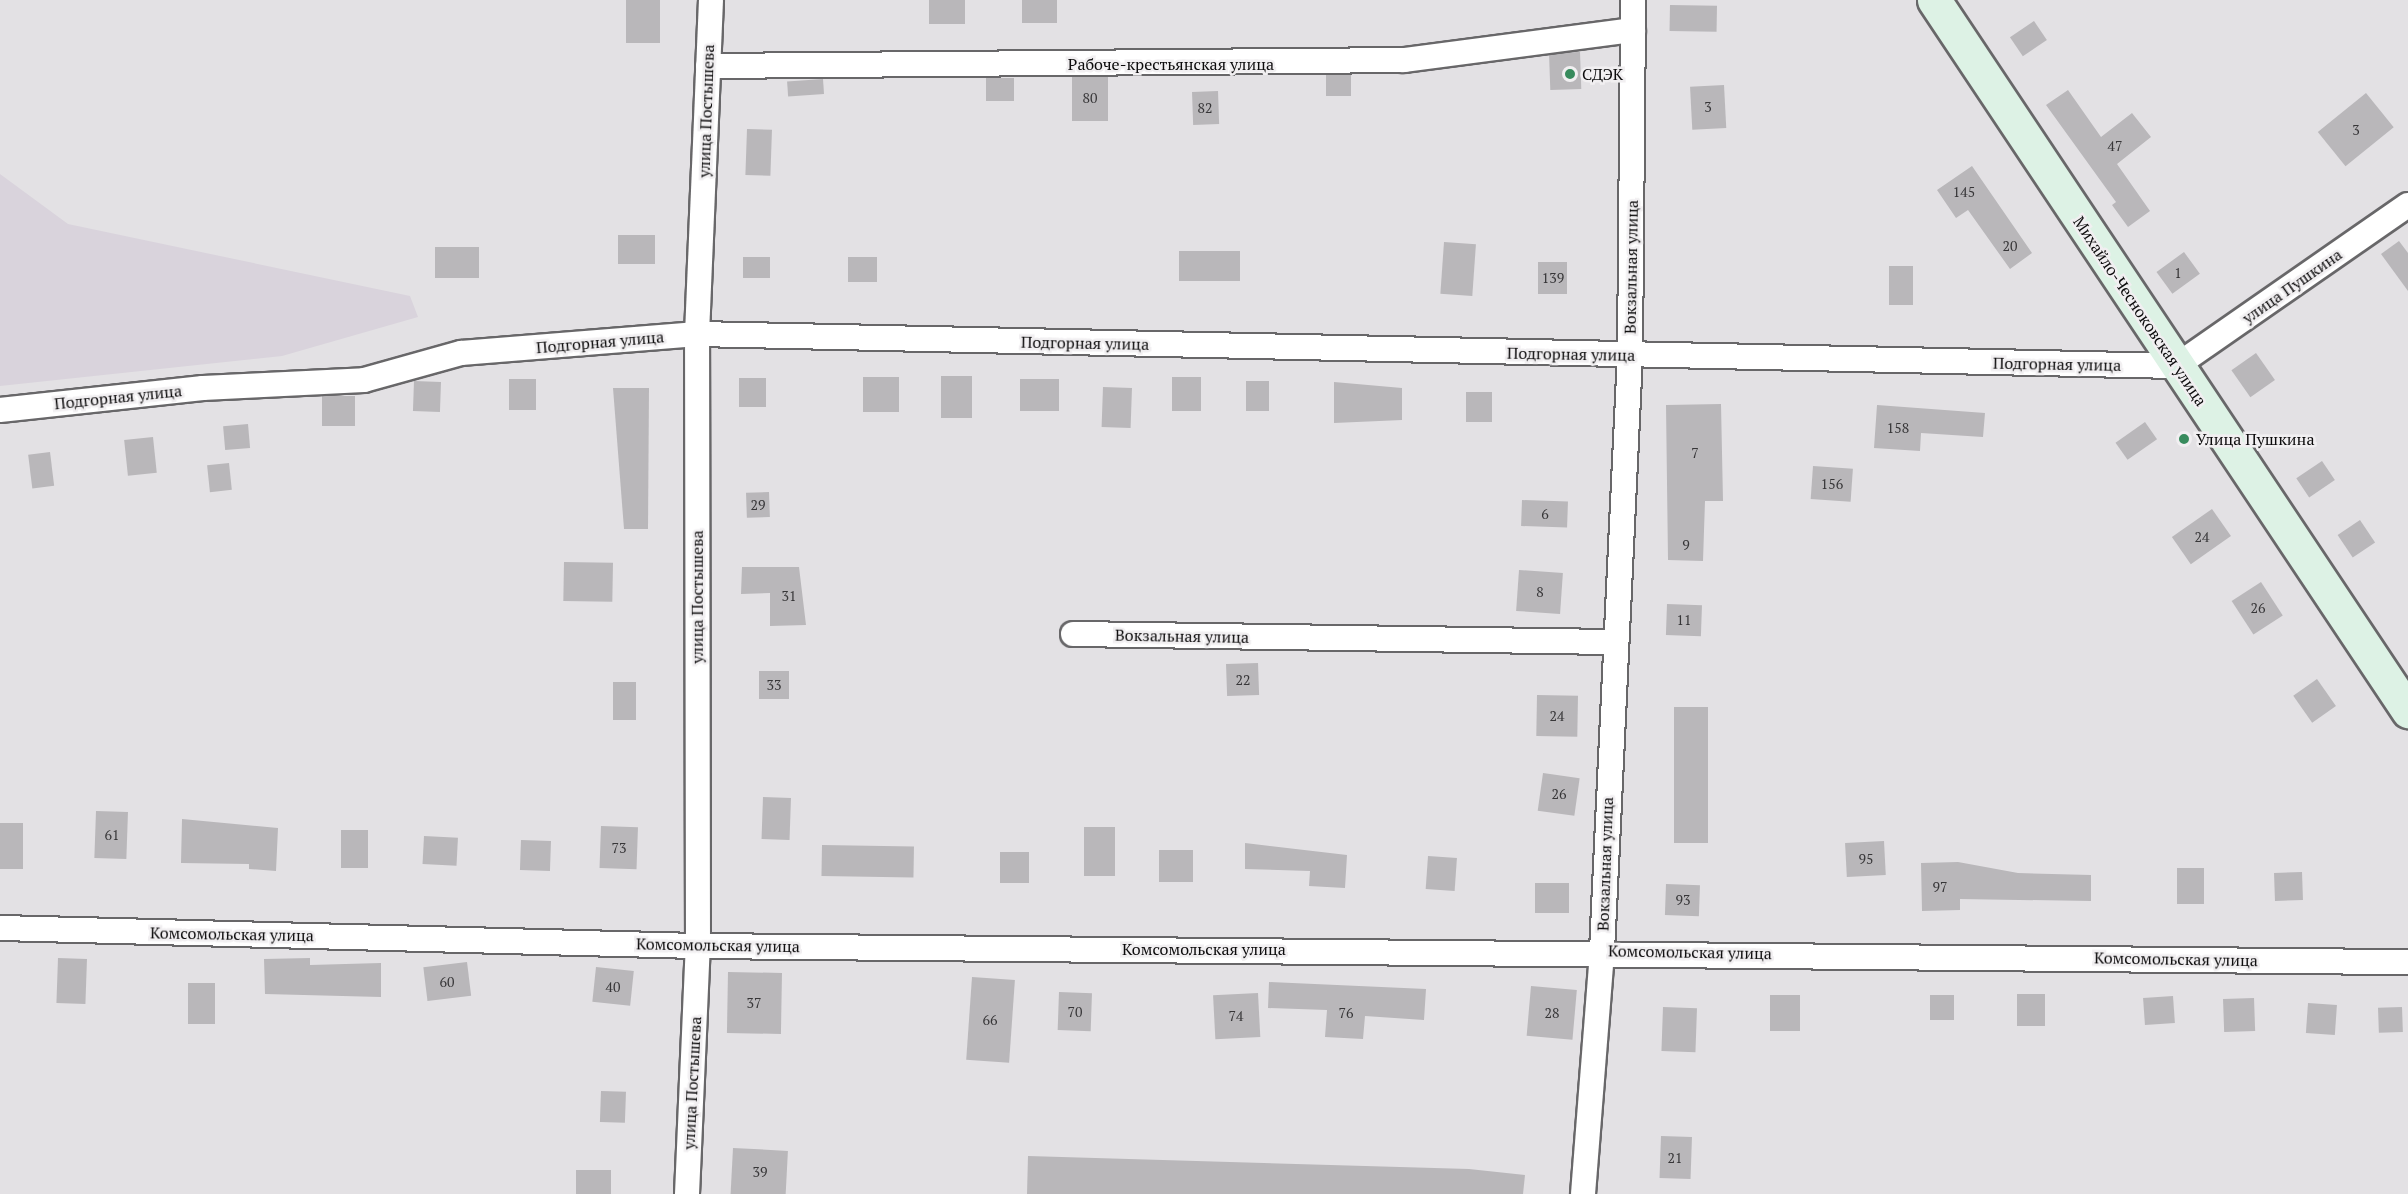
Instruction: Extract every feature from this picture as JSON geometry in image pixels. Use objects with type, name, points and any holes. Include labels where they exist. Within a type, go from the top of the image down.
[{"type":"main road","name":"Михайло-Чесноковская улица","points":[[1934,0],[2408,711]]},
{"type":"street","name":"улица Постышева","points":[[687,1194],[698,946],[697,334],[711,0]]},
{"type":"street","name":"Вокзальная улица","points":[[1583,1194],[1602,951],[1614,642],[1630,355],[1633,0]]},
{"type":"street","name":"Рабоче-крестьянская улица","points":[[708,66],[1404,60],[1633,30]]},
{"type":"street","name":"улица Пушкина","points":[[2176,366],[2408,205]]},
{"type":"street","name":"Подгорная улица","points":[[0,410],[203,388],[364,380],[461,353],[697,334],[2176,366]]},
{"type":"street","name":"Вокзальная улица","points":[[1073,634],[1614,642]]},
{"type":"street","name":"Комсомольская улица","points":[[0,928],[698,946],[1602,951],[2408,962]]},
{"type":"shaded area","points":[[0,174],[68,224],[410,296],[418,317],[282,356],[0,386]]},
{"type":"building","points":[[626,0],[660,0],[660,43],[626,43]]},
{"type":"building","points":[[929,0],[965,0],[965,24],[929,24]]},
{"type":"building","points":[[1022,0],[1057,0],[1057,23],[1022,23]]},
{"type":"building","points":[[1670,5],[1717,6],[1717,32],[1670,31]]},
{"type":"building","points":[[2034,21],[2047,40],[2023,56],[2010,37]]},
{"type":"building","points":[[1580,52],[1581,89],[1550,90],[1549,53]]},
{"type":"building","points":[[1326,75],[1351,75],[1351,96],[1326,96]]},
{"type":"building","points":[[1072,77],[1108,77],[1108,121],[1072,121]]},
{"type":"building","points":[[986,78],[1014,78],[1014,101],[986,101]]},
{"type":"building","points":[[823,79],[824,94],[788,96],[787,82]]},
{"type":"building","points":[[1724,85],[1726,128],[1692,130],[1690,87]]},
{"type":"building","points":[[2068,90],[2101,137],[2132,113],[2151,137],[2117,164],[2150,211],[2128,227],[2112,205],[2116,202],[2046,105]]},
{"type":"building","points":[[1218,91],[1219,124],[1193,125],[1192,92]]},
{"type":"building","points":[[2366,93],[2394,127],[2346,166],[2318,132]]},
{"type":"building","points":[[747,129],[772,130],[770,176],[745,175]]},
{"type":"building","points":[[1972,166],[2032,253],[2010,269],[1968,210],[1956,218],[1937,190]]},
{"type":"building","points":[[618,235],[655,235],[655,264],[618,264]]},
{"type":"building","points":[[2399,241],[2408,253],[2408,291],[2381,254]]},
{"type":"building","points":[[1444,242],[1476,244],[1472,296],[1440,294]]},
{"type":"building","points":[[435,247],[479,247],[479,278],[435,278]]},
{"type":"building","points":[[1179,251],[1240,251],[1240,281],[1179,281]]},
{"type":"building","points":[[2184,252],[2200,274],[2172,294],[2156,272]]},
{"type":"building","points":[[743,257],[770,257],[770,278],[743,278]]},
{"type":"building","points":[[848,257],[877,257],[877,282],[848,282]]},
{"type":"building","points":[[1538,262],[1567,262],[1567,294],[1538,294]]},
{"type":"building","points":[[1889,266],[1913,266],[1913,305],[1889,305]]},
{"type":"building","points":[[2256,353],[2275,380],[2250,397],[2231,370]]},
{"type":"building","points":[[941,376],[972,376],[972,418],[941,418]]},
{"type":"building","points":[[863,377],[899,377],[899,412],[863,412]]},
{"type":"building","points":[[1172,377],[1201,377],[1201,411],[1172,411]]},
{"type":"building","points":[[739,378],[766,378],[766,407],[739,407]]},
{"type":"building","points":[[509,379],[536,379],[536,410],[509,410]]},
{"type":"building","points":[[1020,379],[1059,379],[1059,411],[1020,411]]},
{"type":"building","points":[[414,381],[441,382],[440,412],[413,411]]},
{"type":"building","points":[[1246,381],[1269,381],[1269,411],[1246,411]]},
{"type":"building","points":[[1334,382],[1402,388],[1402,420],[1334,423]]},
{"type":"building","points":[[1103,387],[1132,388],[1131,428],[1102,427]]},
{"type":"building","points":[[613,388],[649,388],[648,529],[624,529]]},
{"type":"building","points":[[1466,392],[1492,392],[1492,422],[1466,422]]},
{"type":"building","points":[[322,396],[355,396],[355,426],[322,426]]},
{"type":"building","points":[[1721,404],[1723,501],[1705,501],[1703,561],[1668,560],[1666,405]]},
{"type":"building","points":[[1877,405],[1985,413],[1983,437],[1921,433],[1920,451],[1874,448]]},
{"type":"building","points":[[2145,422],[2157,439],[2128,460],[2116,443]]},
{"type":"building","points":[[248,424],[250,448],[225,450],[223,426]]},
{"type":"building","points":[[153,437],[157,473],[128,476],[124,440]]},
{"type":"building","points":[[50,452],[54,486],[32,488],[28,455]]},
{"type":"building","points":[[2322,461],[2335,480],[2309,497],[2296,478]]},
{"type":"building","points":[[229,463],[232,490],[210,492],[207,465]]},
{"type":"building","points":[[1813,466],[1853,469],[1851,502],[1811,499]]},
{"type":"building","points":[[769,492],[770,517],[747,518],[746,493]]},
{"type":"building","points":[[1522,500],[1568,502],[1567,528],[1521,526]]},
{"type":"building","points":[[2212,509],[2231,536],[2191,564],[2172,537]]},
{"type":"building","points":[[2360,520],[2375,542],[2353,557],[2338,535]]},
{"type":"building","points":[[564,562],[613,563],[612,602],[563,601]]},
{"type":"building","points":[[742,567],[799,567],[806,625],[770,626],[770,593],[741,594]]},
{"type":"building","points":[[1519,570],[1563,573],[1560,614],[1516,611]]},
{"type":"building","points":[[2261,582],[2283,616],[2253,635],[2232,601]]},
{"type":"building","points":[[1667,604],[1702,605],[1701,636],[1666,635]]},
{"type":"building","points":[[1258,663],[1259,695],[1227,696],[1226,664]]},
{"type":"building","points":[[759,671],[789,671],[789,699],[759,699]]},
{"type":"building","points":[[2317,679],[2336,706],[2312,723],[2293,696]]},
{"type":"building","points":[[613,682],[636,682],[636,720],[613,720]]},
{"type":"building","points":[[1537,695],[1578,696],[1577,737],[1536,736]]},
{"type":"building","points":[[1674,707],[1708,707],[1708,843],[1674,843]]},
{"type":"building","points":[[1543,773],[1580,778],[1574,816],[1538,811]]},
{"type":"building","points":[[763,797],[791,798],[790,840],[762,839]]},
{"type":"building","points":[[96,811],[128,812],[126,859],[94,858]]},
{"type":"building","points":[[182,819],[278,828],[276,871],[249,869],[249,864],[181,863]]},
{"type":"building","points":[[0,823],[23,823],[23,869],[0,869]]},
{"type":"building","points":[[601,826],[638,827],[637,869],[600,868]]},
{"type":"building","points":[[1084,827],[1115,827],[1115,876],[1084,876]]},
{"type":"building","points":[[341,830],[368,830],[368,868],[341,868]]},
{"type":"building","points":[[424,836],[458,838],[456,866],[423,864]]},
{"type":"building","points":[[521,840],[551,841],[550,871],[520,870]]},
{"type":"building","points":[[1884,841],[1886,875],[1847,877],[1845,843]]},
{"type":"building","points":[[1245,843],[1347,855],[1345,888],[1309,886],[1310,871],[1245,869]]},
{"type":"building","points":[[822,845],[914,847],[913,878],[821,876]]},
{"type":"building","points":[[1159,850],[1193,850],[1193,882],[1159,882]]},
{"type":"building","points":[[1000,852],[1029,852],[1029,883],[1000,883]]},
{"type":"building","points":[[1428,856],[1457,858],[1455,891],[1426,889]]},
{"type":"building","points":[[1958,862],[2018,873],[2091,875],[2091,901],[1960,899],[1960,910],[1922,911],[1921,863]]},
{"type":"building","points":[[2177,868],[2204,868],[2204,904],[2177,904]]},
{"type":"building","points":[[2302,872],[2303,900],[2275,901],[2274,873]]},
{"type":"building","points":[[1535,883],[1569,883],[1569,913],[1535,913]]},
{"type":"building","points":[[1666,884],[1700,885],[1699,916],[1665,915]]},
{"type":"building","points":[[58,958],[87,959],[85,1004],[56,1003]]},
{"type":"building","points":[[310,958],[310,965],[381,963],[381,997],[265,994],[264,959]]},
{"type":"building","points":[[467,962],[471,996],[427,1001],[423,967]]},
{"type":"building","points":[[596,967],[634,971],[630,1006],[592,1002]]},
{"type":"building","points":[[728,972],[782,973],[781,1034],[727,1033]]},
{"type":"building","points":[[972,977],[1015,980],[1009,1063],[966,1060]]},
{"type":"building","points":[[1269,982],[1426,989],[1424,1020],[1365,1016],[1363,1039],[1325,1037],[1327,1010],[1268,1008]]},
{"type":"building","points":[[188,983],[215,983],[215,1024],[188,1024]]},
{"type":"building","points":[[1531,986],[1577,990],[1572,1040],[1527,1036]]},
{"type":"building","points":[[1059,992],[1092,993],[1091,1031],[1058,1030]]},
{"type":"building","points":[[1258,993],[1260,1037],[1215,1039],[1213,995]]},
{"type":"building","points":[[2017,994],[2045,994],[2045,1026],[2017,1026]]},
{"type":"building","points":[[1770,995],[1800,995],[1800,1031],[1770,1031]]},
{"type":"building","points":[[1930,995],[1954,995],[1954,1020],[1930,1020]]},
{"type":"building","points":[[2173,996],[2175,1023],[2145,1025],[2143,998]]},
{"type":"building","points":[[2254,998],[2255,1031],[2224,1032],[2223,999]]},
{"type":"building","points":[[2308,1003],[2337,1005],[2335,1035],[2306,1033]]},
{"type":"building","points":[[1663,1007],[1697,1008],[1695,1052],[1661,1051]]},
{"type":"building","points":[[2402,1007],[2403,1032],[2379,1033],[2378,1008]]},
{"type":"building","points":[[601,1091],[626,1092],[625,1123],[600,1122]]},
{"type":"building","points":[[1661,1136],[1692,1137],[1691,1179],[1660,1178]]},
{"type":"building","points":[[733,1148],[788,1151],[786,1194],[731,1194]]},
{"type":"building","points":[[1028,1156],[1469,1169],[1525,1175],[1523,1194],[1027,1194]]},
{"type":"building","points":[[576,1170],[611,1170],[611,1194],[576,1194]]},
{"type":"place","name":"СДЭК","points":[[1570,74]]},
{"type":"place","name":"Улица Пушкина","points":[[2184,439]]}]
